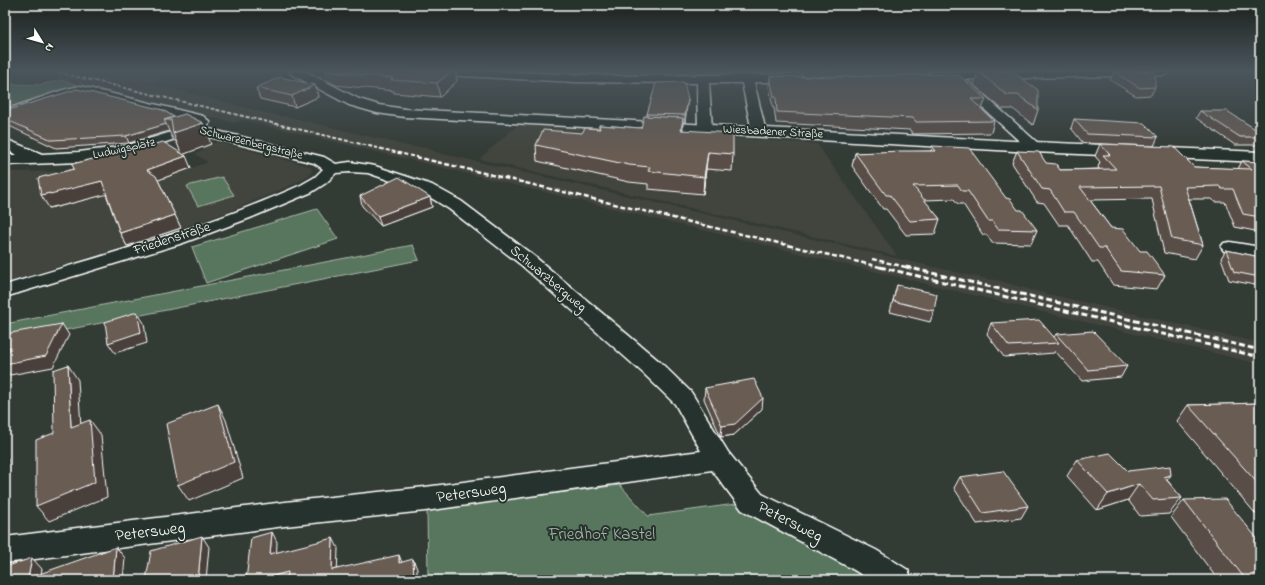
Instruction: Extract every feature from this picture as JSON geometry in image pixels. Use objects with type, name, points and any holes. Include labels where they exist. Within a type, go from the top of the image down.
[{"type":"main road","name":"Wiesbadener Straße","points":[[347,98],[367,107],[389,111],[452,116],[1034,147],[1260,157]]},
{"type":"street","name":"Schwarzenbergstraße","points":[[5,114],[51,98]]},
{"type":"street","name":"Schwarzenbergstraße","points":[[114,98],[198,119],[203,122],[194,129]]},
{"type":"street","points":[[704,98],[705,129]]},
{"type":"street","points":[[751,98],[759,132]]},
{"type":"street","points":[[979,98],[1034,147]]},
{"type":"street","name":"Schwarzenbergstraße","points":[[194,129],[319,160],[330,166],[331,169]]},
{"type":"street","name":"Ludwigsplatz","points":[[5,160],[96,155],[128,150],[165,140],[194,129]]},
{"type":"street","name":"Ludwigsplatz","points":[[5,143],[32,155],[52,158]]},
{"type":"street","name":"Schwarzbergweg","points":[[331,169],[350,167],[370,169],[426,188],[455,205],[527,260],[657,372],[683,398],[719,459]]},
{"type":"street","name":"Friedenstraße","points":[[5,291],[136,251],[238,217],[308,187],[321,180],[331,169]]},
{"type":"street","points":[[1230,247],[1260,253]]},
{"type":"street","name":"Petersweg","points":[[5,550],[285,514],[425,499],[719,459],[752,502],[865,560],[897,580]]},
{"type":"shaded area","points":[[134,98],[209,98],[412,147],[422,147],[435,152],[986,279],[997,280],[1031,290],[1260,343],[1260,364],[244,120],[235,123]]},
{"type":"shaded area","points":[[520,123],[817,144],[897,256],[479,159]]},
{"type":"shaded area","points":[[217,142],[306,165],[311,167],[312,171],[310,175],[294,184],[228,212],[127,246],[5,283],[5,172],[77,171],[153,182],[208,162],[195,154],[204,150],[201,148]]},
{"type":"green space","points":[[5,98],[39,98],[5,110]]},
{"type":"green space","points":[[222,177],[234,195],[198,206],[187,186]]},
{"type":"green space","points":[[317,209],[338,239],[206,283],[192,247]]},
{"type":"green space","points":[[413,245],[419,260],[5,342],[5,324]]},
{"type":"green space","name":"Friedhof Kastel","points":[[620,485],[648,516],[743,503],[877,580],[428,580],[427,510]]},
{"type":"building","points":[[47,98],[115,98],[163,110],[174,117],[164,120],[166,124],[126,136],[52,140],[5,119],[5,111]]},
{"type":"building","points":[[652,98],[688,98],[685,115],[647,114]]},
{"type":"building","points":[[776,98],[985,98],[971,99],[994,121],[916,122],[913,118],[777,112]]},
{"type":"building","points":[[1022,98],[1038,98],[1038,110]]},
{"type":"building","points":[[1200,111],[1227,111],[1260,132],[1260,137],[1240,137]]},
{"type":"building","points":[[185,114],[203,123],[173,133],[171,120],[164,120]]},
{"type":"building","points":[[644,116],[683,118],[681,130],[733,133],[733,154],[708,152],[704,177],[648,171],[650,167],[629,165],[536,145],[543,130],[582,133],[585,128],[600,129],[599,125],[641,128]]},
{"type":"building","points":[[1074,119],[1144,123],[1158,137],[1087,134]]},
{"type":"building","points":[[163,142],[186,156],[147,170],[156,176],[175,215],[120,233],[102,181],[41,195],[38,178],[74,169],[72,164]]},
{"type":"building","points":[[1100,144],[1174,147],[1194,167],[1252,169],[1242,161],[1260,162],[1260,217],[1243,214],[1233,189],[1222,189],[1219,186],[1185,187],[1203,245],[1172,239],[1159,186],[1080,187],[1111,228],[1123,229],[1140,251],[1147,251],[1165,275],[1121,271],[1105,248],[1099,248],[1074,212],[1064,212],[1050,190],[1042,189],[1017,151],[1039,152],[1046,163],[1056,164],[1060,170],[1116,169],[1103,155],[1110,155]]},
{"type":"building","points":[[932,146],[969,148],[1006,198],[1010,199],[1018,210],[1022,210],[1037,230],[998,229],[992,221],[988,221],[968,191],[962,191],[958,185],[913,186],[940,219],[910,221],[890,195],[886,195],[855,153],[936,151]]},
{"type":"building","points":[[399,177],[430,197],[378,216],[360,196]]},
{"type":"building","points":[[1226,250],[1260,257],[1260,277],[1234,272]]},
{"type":"building","points":[[897,285],[937,294],[934,311],[893,301]]},
{"type":"building","points":[[137,312],[141,332],[108,343],[105,322]]},
{"type":"building","points":[[1039,320],[1059,343],[1009,346],[991,323]]},
{"type":"building","points":[[62,324],[46,356],[5,364],[5,358],[11,347],[5,349],[5,334]]},
{"type":"building","points":[[1093,331],[1127,366],[1088,370],[1056,334]]},
{"type":"building","points":[[68,365],[71,427],[90,420],[95,482],[36,506],[36,440],[54,433],[53,370]]},
{"type":"building","points":[[754,379],[763,398],[735,424],[722,426],[705,388]]},
{"type":"building","points":[[1260,403],[1260,486],[1188,405]]},
{"type":"building","points":[[218,404],[234,462],[178,485],[166,424]]},
{"type":"building","points":[[1110,453],[1128,471],[1170,466],[1171,475],[1164,477],[1182,498],[1153,500],[1139,484],[1108,494],[1077,460]]},
{"type":"building","points":[[1003,471],[1028,506],[983,513],[960,477]]},
{"type":"building","points":[[1225,499],[1260,542],[1260,580],[1246,580],[1184,500]]},
{"type":"building","points":[[272,532],[270,554],[333,538],[332,570],[399,555],[399,563],[413,559],[414,580],[287,580],[288,572],[258,580],[246,580],[251,538]]},
{"type":"building","points":[[202,536],[198,580],[146,580],[151,551]]},
{"type":"building","points":[[116,547],[113,580],[5,580],[5,567],[32,558],[28,578]]},
{"type":"railway","points":[[168,98],[420,158]]},
{"type":"railway","points":[[416,157],[884,268]]},
{"type":"railway","points":[[872,259],[910,268]]},
{"type":"railway","points":[[880,267],[1260,357]]},
{"type":"railway","points":[[906,267],[1260,350]]}]
